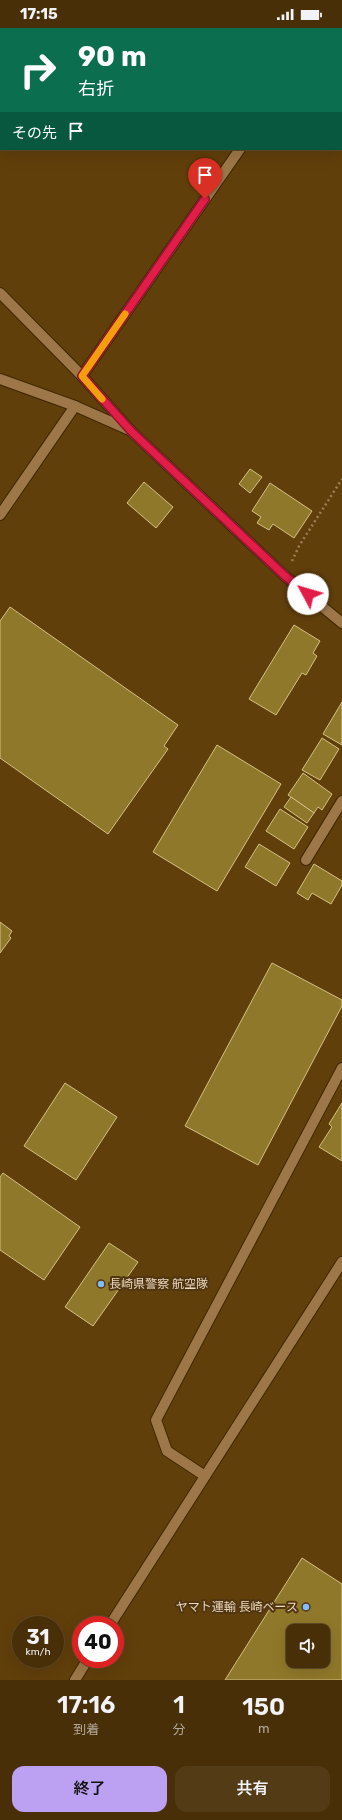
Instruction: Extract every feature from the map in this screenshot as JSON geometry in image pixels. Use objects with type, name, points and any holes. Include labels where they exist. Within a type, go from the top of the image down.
[{"type":"street","points":[[82,376],[239,150]]},
{"type":"street","points":[[0,293],[82,376],[131,431],[285,576],[342,623]]},
{"type":"street","points":[[0,379],[75,406],[131,431]]},
{"type":"street","points":[[0,515],[75,406]]},
{"type":"street","points":[[306,860],[342,801]]},
{"type":"street","points":[[205,1476],[167,1451],[156,1420],[342,1068]]},
{"type":"street","points":[[116,1616],[342,1262]]},
{"type":"street","points":[[75,1680],[82,1668]]},
{"type":"path","points":[[285,576],[298,546],[342,479]]},
{"type":"building","points":[[250,469],[262,477],[250,493],[239,484]]},
{"type":"building","points":[[144,482],[173,507],[156,528],[127,503]]},
{"type":"building","points":[[270,483],[312,511],[294,538],[273,524],[269,530],[257,523],[261,517],[252,511]]},
{"type":"building","points":[[10,607],[178,725],[164,746],[168,749],[108,834],[0,758],[0,621]]},
{"type":"building","points":[[294,625],[320,641],[313,653],[317,656],[306,675],[302,673],[276,715],[249,699]]},
{"type":"building","points":[[342,702],[342,745],[323,734]]},
{"type":"building","points":[[322,738],[339,749],[320,780],[302,770]]},
{"type":"building","points":[[217,745],[281,784],[217,891],[153,852]]},
{"type":"building","points":[[303,773],[332,794],[322,810],[318,807],[314,813],[288,795]]},
{"type":"building","points":[[291,797],[314,813],[307,823],[284,807]]},
{"type":"building","points":[[280,809],[308,827],[294,849],[266,831]]},
{"type":"building","points":[[259,844],[290,863],[276,886],[245,867]]},
{"type":"building","points":[[314,864],[342,881],[342,885],[331,904],[312,893],[308,900],[297,893]]},
{"type":"building","points":[[0,922],[12,931],[9,936],[11,938],[0,953]]},
{"type":"building","points":[[272,963],[342,1000],[342,1006],[258,1165],[185,1126]]},
{"type":"building","points":[[65,1083],[117,1117],[76,1180],[24,1146]]},
{"type":"building","points":[[342,1103],[342,1161],[319,1147],[332,1127],[329,1124]]},
{"type":"building","points":[[3,1173],[80,1227],[44,1280],[0,1250],[0,1177]]},
{"type":"building","name":"長崎県警察 航空隊","points":[[109,1243],[138,1262],[93,1326],[65,1307]]},
{"type":"building","name":"ヤマト運輸 長崎ベース","points":[[302,1558],[342,1584],[342,1680],[225,1680]]},
{"type":"slow traffic","points":[[102,399],[82,376],[125,314]]},
{"type":"place","name":"長崎県警察 航空隊","points":[[101,1284]]},
{"type":"place","name":"ヤマト運輸 長崎ベース","points":[[306,1607]]},
{"type":"route","points":[[205,199],[82,376],[131,431],[285,576],[308,594]]}]
